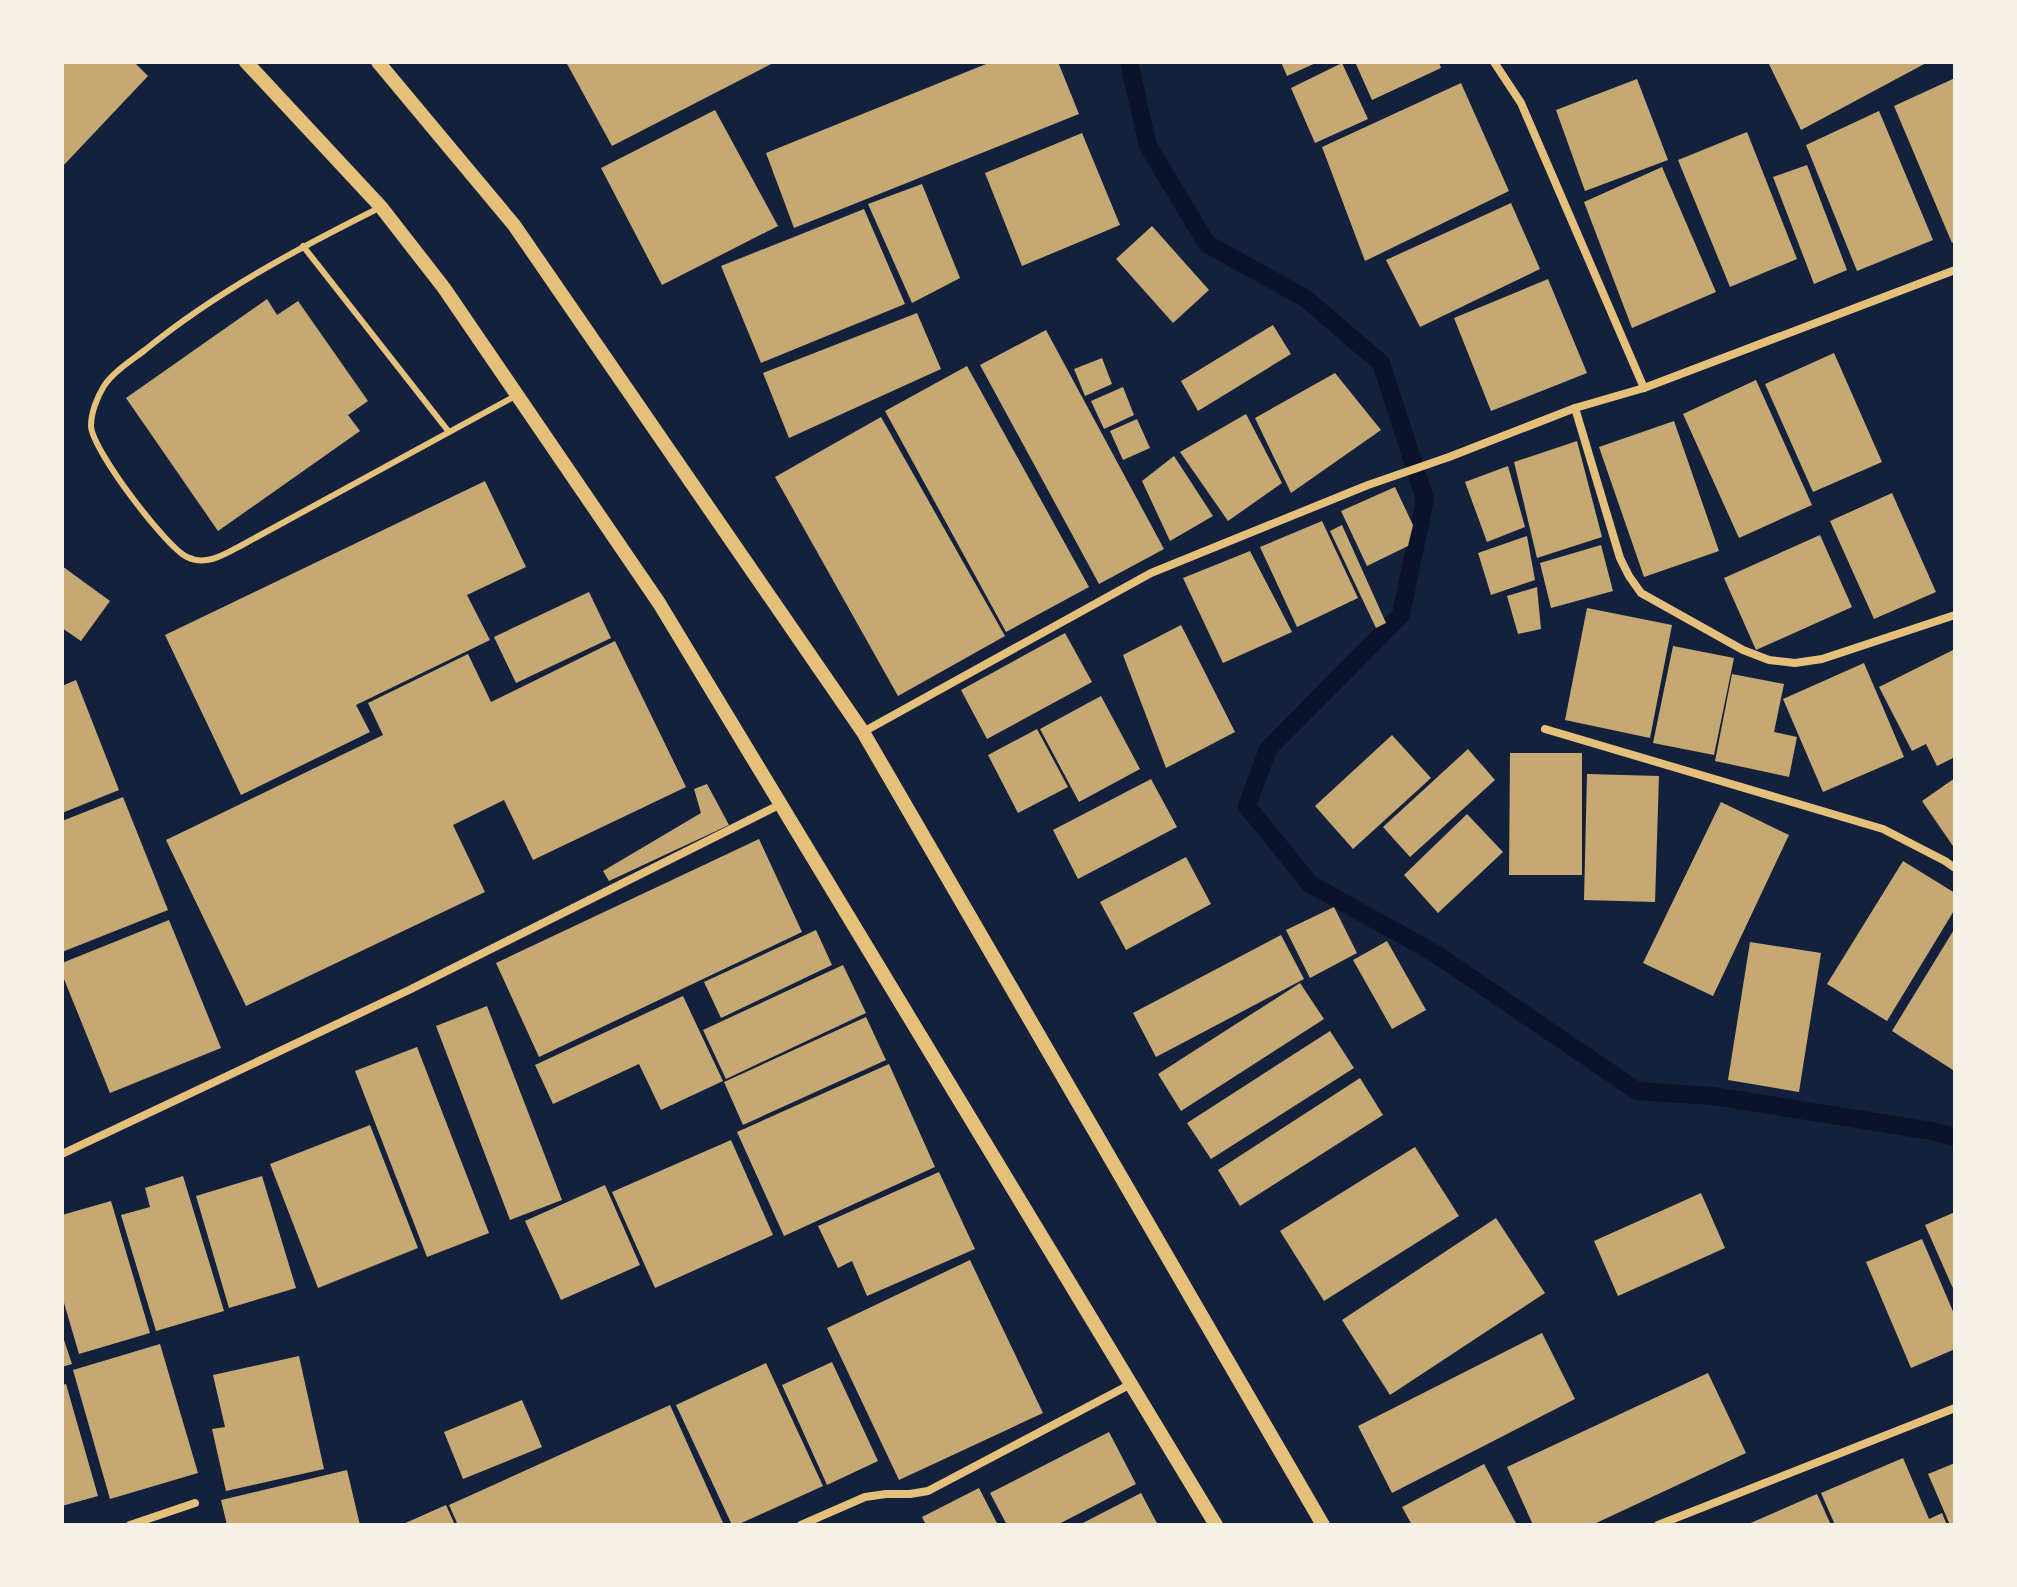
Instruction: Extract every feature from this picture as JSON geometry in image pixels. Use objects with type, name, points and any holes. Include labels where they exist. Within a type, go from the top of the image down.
[{"type":"street","points":[[246,62],[381,207],[444,288],[659,603],[1216,1525]]},
{"type":"street","points":[[378,62],[514,225],[863,732],[1323,1525]]},
{"type":"street","points":[[1494,62],[1521,103],[1644,388]]},
{"type":"street","points":[[863,732],[1151,573],[1368,485],[1575,408],[1644,388],[1955,270]]},
{"type":"street","points":[[1575,408],[1620,558],[1629,576],[1641,593],[1743,650],[1769,660],[1795,663],[1822,659],[1955,615]]},
{"type":"street","points":[[1545,729],[1883,829],[1955,868]]},
{"type":"street","points":[[62,1154],[409,990],[781,804]]},
{"type":"street","points":[[801,1525],[865,1497],[928,1491],[1131,1384]]},
{"type":"street","points":[[1658,1525],[1955,1408]]},
{"type":"street","points":[[130,1525],[195,1503]]},
{"type":"lane","points":[[381,207],[303,246],[219,296],[176,326],[106,383],[95,402],[91,427],[103,458],[131,497],[187,557],[210,561],[517,395]]},
{"type":"lane","points":[[303,246],[449,432]]},
{"type":"building","points":[[62,62],[134,62],[148,76],[62,167]]},
{"type":"building","points":[[566,62],[775,62],[612,146]]},
{"type":"building","points":[[991,62],[1058,62],[1079,114],[794,228],[766,153]]},
{"type":"building","points":[[1281,62],[1318,62],[1287,76]]},
{"type":"building","points":[[1355,62],[1439,62],[1441,68],[1372,100]]},
{"type":"building","points":[[1768,62],[1928,62],[1801,130]]},
{"type":"building","points":[[1342,63],[1368,119],[1315,143],[1291,88]]},
{"type":"building","points":[[1955,78],[1955,241],[1952,243],[1894,106]]},
{"type":"building","points":[[1637,79],[1668,160],[1585,191],[1556,110]]},
{"type":"building","points":[[1461,83],[1509,191],[1365,261],[1322,147]]},
{"type":"building","points":[[715,110],[778,226],[662,285],[601,168]]},
{"type":"building","points":[[1879,111],[1933,240],[1857,271],[1806,145]]},
{"type":"building","points":[[1747,132],[1797,259],[1730,287],[1678,160]]},
{"type":"building","points":[[1082,133],[1120,225],[1022,266],[985,173]]},
{"type":"building","points":[[1807,165],[1847,270],[1814,284],[1773,177]]},
{"type":"building","points":[[1662,167],[1716,292],[1632,328],[1584,202]]},
{"type":"building","points":[[922,184],[960,278],[912,303],[868,204]]},
{"type":"building","points":[[1511,203],[1540,269],[1420,327],[1386,260]]},
{"type":"building","points":[[864,209],[905,304],[761,363],[721,266]]},
{"type":"building","points":[[1152,226],[1209,290],[1173,323],[1116,259]]},
{"type":"building","points":[[1548,279],[1587,373],[1491,411],[1454,318]]},
{"type":"building","points":[[267,299],[277,315],[298,301],[368,401],[348,415],[360,431],[218,531],[126,398]]},
{"type":"building","points":[[917,313],[941,369],[789,438],[763,373]]},
{"type":"building","points":[[1273,325],[1291,354],[1198,411],[1181,381]]},
{"type":"building","points":[[1046,330],[1164,549],[1099,584],[980,365]]},
{"type":"building","points":[[1834,353],[1882,462],[1813,492],[1765,384]]},
{"type":"building","points":[[1102,358],[1112,384],[1085,396],[1074,369]]},
{"type":"building","points":[[967,366],[1089,587],[1006,632],[885,411]]},
{"type":"building","points":[[1335,373],[1381,430],[1291,493],[1255,418]]},
{"type":"building","points":[[1756,380],[1812,505],[1739,538],[1683,414]]},
{"type":"building","points":[[1123,387],[1134,415],[1104,429],[1091,401]]},
{"type":"building","points":[[1246,414],[1282,483],[1228,521],[1180,452]]},
{"type":"building","points":[[881,417],[1005,636],[898,696],[775,477]]},
{"type":"building","points":[[1137,419],[1150,448],[1123,460],[1110,431]]},
{"type":"building","points":[[1674,421],[1719,551],[1644,577],[1599,447]]},
{"type":"building","points":[[1577,441],[1602,537],[1537,558],[1514,462]]},
{"type":"building","points":[[1174,456],[1213,516],[1170,541],[1142,481]]},
{"type":"building","points":[[1508,466],[1525,527],[1487,542],[1465,482]]},
{"type":"building","points":[[485,481],[526,567],[467,595],[490,640],[356,705],[370,732],[241,795],[165,635]]},
{"type":"building","points":[[1395,487],[1413,525],[1408,546],[1367,566],[1341,511]]},
{"type":"building","points":[[1892,493],[1936,592],[1874,619],[1830,521]]},
{"type":"building","points":[[1322,521],[1358,598],[1297,627],[1260,547]]},
{"type":"building","points":[[1342,525],[1386,623],[1376,628],[1330,531]]},
{"type":"building","points":[[1820,535],[1852,607],[1756,650],[1724,578]]},
{"type":"building","points":[[1527,536],[1535,580],[1491,595],[1478,553]]},
{"type":"building","points":[[1601,545],[1613,591],[1551,608],[1540,563]]},
{"type":"building","points":[[1250,551],[1292,632],[1223,663],[1183,578]]},
{"type":"building","points":[[62,566],[110,601],[81,641],[62,628]]},
{"type":"building","points":[[1537,587],[1541,629],[1518,634],[1507,596]]},
{"type":"building","points":[[589,592],[611,638],[516,683],[494,637]]},
{"type":"building","points":[[1587,608],[1672,625],[1650,738],[1565,720]]},
{"type":"building","points":[[1181,625],[1235,732],[1166,768],[1123,655]]},
{"type":"building","points":[[1065,633],[1092,682],[987,739],[961,690]]},
{"type":"building","points":[[615,641],[686,787],[533,860],[504,800],[453,825],[485,892],[246,1006],[166,840],[383,735],[368,703],[468,654],[491,702]]},
{"type":"building","points":[[1673,646],[1734,658],[1714,755],[1653,743]]},
{"type":"building","points":[[1955,649],[1955,757],[1937,766],[1926,744],[1912,751],[1879,687]]},
{"type":"building","points":[[1864,663],[1904,757],[1823,792],[1783,699]]},
{"type":"building","points":[[1732,674],[1784,684],[1774,732],[1797,737],[1789,777],[1715,761]]},
{"type":"building","points":[[76,680],[119,790],[62,813],[62,686]]},
{"type":"building","points":[[1101,696],[1140,769],[1079,802],[1040,729]]},
{"type":"building","points":[[1037,729],[1068,787],[1018,813],[988,755]]},
{"type":"building","points":[[1392,735],[1431,778],[1353,849],[1315,806]]},
{"type":"building","points":[[1468,749],[1495,780],[1410,857],[1383,827]]},
{"type":"building","points":[[1510,753],[1582,753],[1582,875],[1509,875]]},
{"type":"building","points":[[1587,774],[1659,776],[1655,902],[1584,900]]},
{"type":"building","points":[[1955,778],[1955,849],[1922,801]]},
{"type":"building","points":[[1151,779],[1177,827],[1078,879],[1053,830]]},
{"type":"building","points":[[707,784],[729,825],[609,881],[603,871],[701,813],[694,789]]},
{"type":"building","points":[[123,797],[168,910],[62,952],[62,821]]},
{"type":"building","points":[[1721,802],[1789,835],[1713,996],[1643,963]]},
{"type":"building","points":[[1467,814],[1503,852],[1438,913],[1404,875]]},
{"type":"building","points":[[759,839],[802,932],[539,1057],[496,963]]},
{"type":"building","points":[[1186,857],[1211,904],[1126,950],[1100,902]]},
{"type":"building","points":[[1903,861],[1955,893],[1955,909],[1887,1021],[1827,984]]},
{"type":"building","points":[[1334,907],[1357,953],[1310,978],[1286,930]]},
{"type":"building","points":[[169,920],[221,1048],[110,1093],[62,974],[62,963]]},
{"type":"building","points":[[1955,928],[1955,1067],[1953,1070],[1892,1031]]},
{"type":"building","points":[[816,930],[832,965],[721,1018],[704,982]]},
{"type":"building","points":[[1281,935],[1304,979],[1156,1057],[1133,1013]]},
{"type":"building","points":[[1387,941],[1426,1010],[1392,1029],[1353,960]]},
{"type":"building","points":[[1750,942],[1821,953],[1799,1092],[1728,1080]]},
{"type":"building","points":[[843,965],[866,1013],[726,1079],[703,1030]]},
{"type":"building","points":[[1300,983],[1324,1019],[1181,1111],[1158,1074]]},
{"type":"building","points":[[683,996],[723,1081],[661,1110],[639,1064],[553,1104],[535,1065]]},
{"type":"building","points":[[487,1006],[562,1200],[510,1220],[436,1026]]},
{"type":"building","points":[[866,1017],[886,1060],[743,1125],[724,1082]]},
{"type":"building","points":[[1330,1031],[1354,1068],[1211,1159],[1187,1123]]},
{"type":"building","points":[[417,1047],[489,1233],[427,1257],[355,1071]]},
{"type":"building","points":[[889,1064],[935,1167],[784,1236],[737,1132]]},
{"type":"building","points":[[1360,1078],[1383,1115],[1240,1206],[1218,1170]]},
{"type":"building","points":[[370,1125],[418,1248],[318,1288],[270,1164]]},
{"type":"building","points":[[731,1140],[773,1235],[655,1288],[612,1192]]},
{"type":"building","points":[[1415,1147],[1459,1216],[1324,1301],[1280,1231]]},
{"type":"building","points":[[939,1172],[975,1249],[867,1296],[852,1261],[838,1268],[818,1226]]},
{"type":"building","points":[[183,1176],[224,1311],[156,1331],[121,1215],[150,1207],[145,1188]]},
{"type":"building","points":[[262,1176],[296,1288],[229,1308],[196,1196]]},
{"type":"building","points":[[605,1185],[640,1265],[561,1300],[525,1221]]},
{"type":"building","points":[[1701,1193],[1725,1248],[1618,1296],[1594,1241]]},
{"type":"building","points":[[111,1201],[150,1333],[79,1354],[62,1296],[62,1215]]},
{"type":"building","points":[[1955,1212],[1955,1293],[1925,1225]]},
{"type":"building","points":[[1496,1218],[1545,1293],[1390,1395],[1342,1320]]},
{"type":"building","points":[[1922,1239],[1955,1316],[1955,1349],[1911,1368],[1866,1262]]},
{"type":"building","points":[[970,1260],[1043,1413],[899,1480],[827,1328]]},
{"type":"building","points":[[1542,1333],[1575,1399],[1392,1493],[1358,1426]]},
{"type":"building","points":[[62,1334],[72,1364],[62,1367]]},
{"type":"building","points":[[160,1344],[198,1473],[110,1499],[73,1370]]},
{"type":"building","points":[[299,1356],[324,1469],[226,1491],[212,1429],[225,1427],[213,1375]]},
{"type":"building","points":[[832,1362],[878,1461],[827,1485],[782,1385]]},
{"type":"building","points":[[766,1363],[823,1486],[732,1525],[676,1405]]},
{"type":"building","points":[[1708,1373],[1746,1453],[1592,1525],[1533,1525],[1507,1467]]},
{"type":"building","points":[[66,1384],[98,1496],[62,1506],[62,1385]]},
{"type":"building","points":[[522,1400],[542,1447],[463,1479],[444,1432]]},
{"type":"building","points":[[670,1405],[724,1525],[458,1525],[449,1505]]},
{"type":"building","points":[[1109,1432],[1136,1484],[1057,1525],[1007,1525],[990,1493]]},
{"type":"building","points":[[1903,1458],[1929,1519],[1942,1513],[1947,1525],[1835,1525],[1821,1493]]},
{"type":"building","points":[[1955,1463],[1955,1525],[1950,1525],[1928,1474]]},
{"type":"building","points":[[1484,1464],[1517,1525],[1412,1525],[1402,1507]]},
{"type":"building","points":[[347,1470],[360,1525],[227,1525],[221,1500]]},
{"type":"building","points":[[979,1488],[998,1525],[926,1525],[922,1517]]},
{"type":"building","points":[[1141,1493],[1158,1525],[1079,1525]]},
{"type":"building","points":[[1817,1494],[1831,1525],[1746,1525]]},
{"type":"building","points":[[446,1505],[455,1525],[401,1525]]},
{"type":"waterway","points":[[1129,62],[1148,146],[1207,244],[1305,298],[1381,363],[1425,499],[1401,615],[1268,749],[1247,806],[1310,884],[1436,954],[1637,1091],[1713,1096],[1955,1137]]}]
